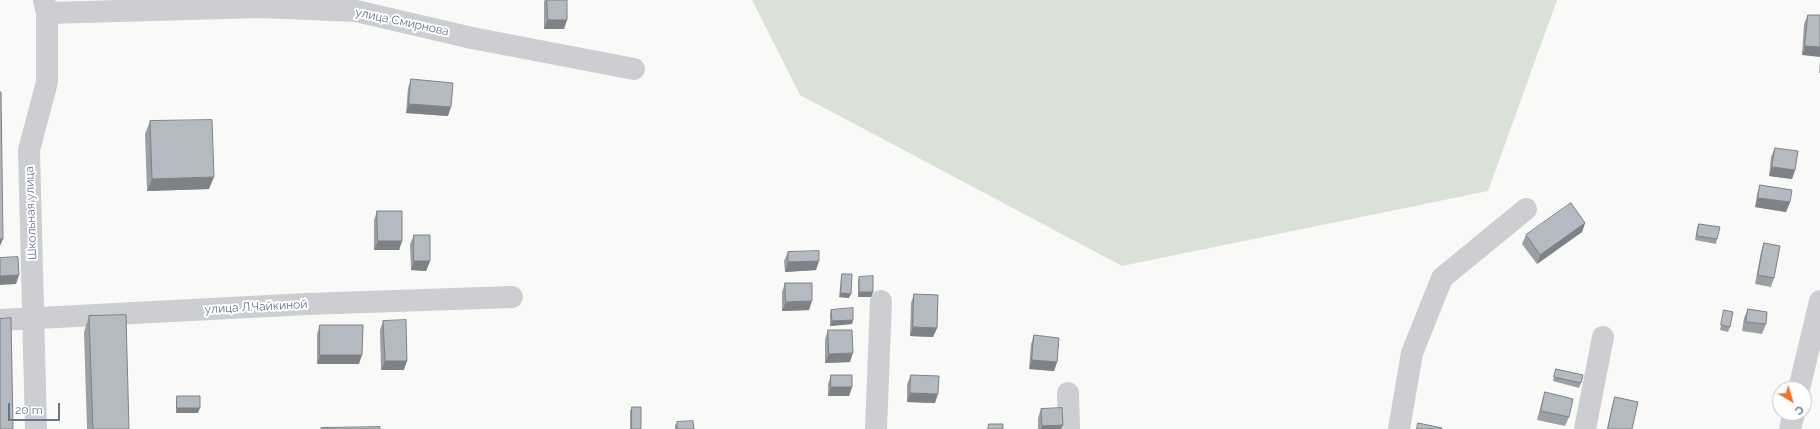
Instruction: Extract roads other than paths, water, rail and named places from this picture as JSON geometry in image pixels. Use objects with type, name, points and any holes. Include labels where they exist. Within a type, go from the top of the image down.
[{"type":"street","name":"улица Смирнова","points":[[46,6],[261,4],[356,11],[472,38],[634,69]]},
{"type":"street","name":"Школьная улица","points":[[36,429],[29,150],[47,82],[46,6]]},
{"type":"street","points":[[1399,429],[1412,353],[1442,278],[1526,208]]},
{"type":"street","name":"улица Л.Чайкиной","points":[[0,320],[307,304],[512,297]]},
{"type":"street","points":[[876,429],[881,301]]},
{"type":"street","points":[[1801,381],[1820,301]]},
{"type":"street","points":[[1585,429],[1604,337]]},
{"type":"street","points":[[1068,393],[1069,429]]}]
